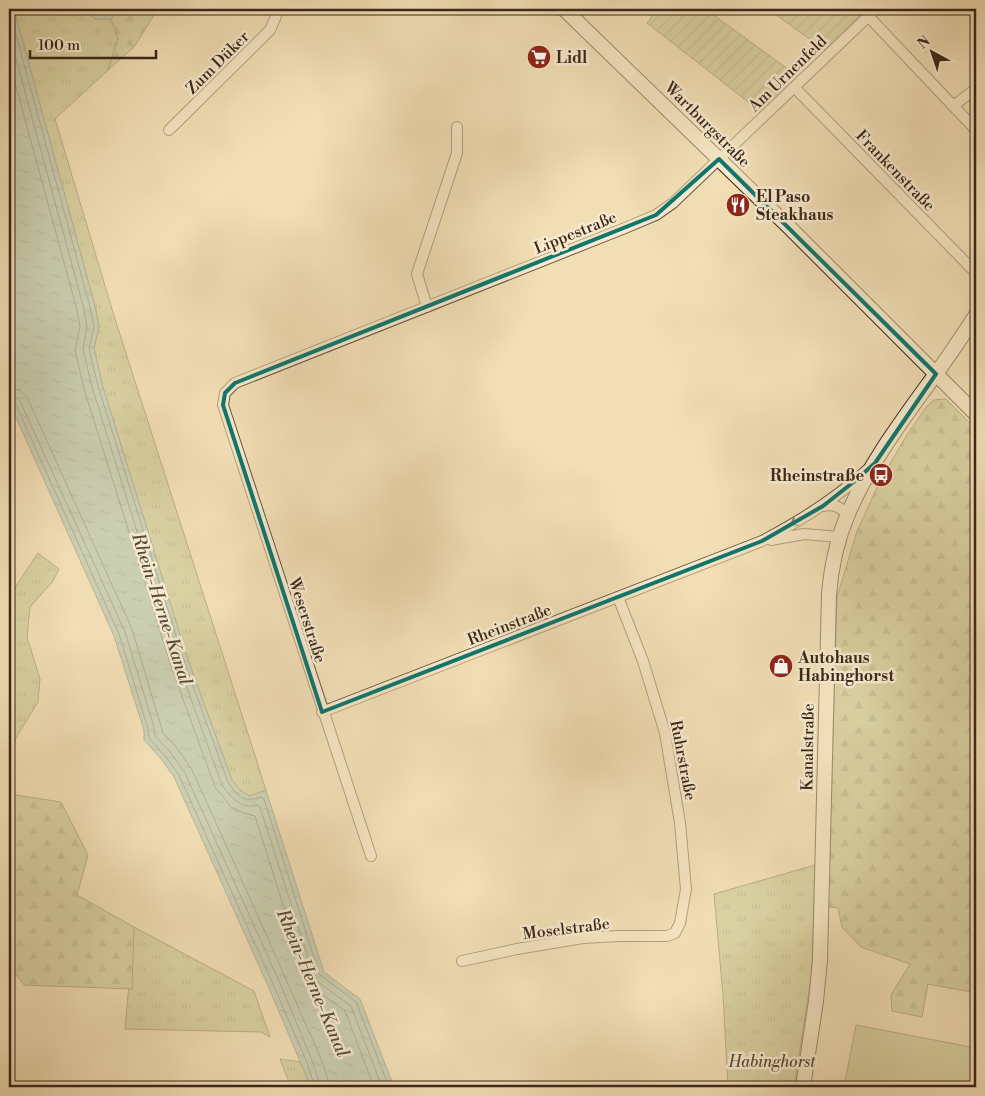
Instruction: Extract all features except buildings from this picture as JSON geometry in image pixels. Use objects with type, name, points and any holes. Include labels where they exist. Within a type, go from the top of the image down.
[{"type":"main road","name":"Wartburgstraße","points":[[564,9],[976,414]]},
{"type":"main road","name":"Kanalstraße","points":[[803,1087],[820,960],[829,595],[833,563],[847,514],[875,463],[976,315]]},
{"type":"street","name":"Zum Düker","points":[[169,130],[270,30],[276,16],[275,9]]},
{"type":"street","name":"Am Urnenfeld","points":[[719,160],[872,12]]},
{"type":"street","points":[[872,12],[976,130]]},
{"type":"street","name":"Frankenstraße","points":[[794,87],[976,273]]},
{"type":"street","points":[[954,105],[976,89]]},
{"type":"street","points":[[427,307],[417,274],[457,153],[457,127]]},
{"type":"street","name":"Lippestraße","points":[[225,393],[235,383],[656,215],[673,203],[719,160]]},
{"type":"street","name":"Weserstraße","points":[[225,393],[223,405],[322,712],[371,856]]},
{"type":"street","name":"Rheinstraße","points":[[322,712],[762,541],[823,506],[875,463]]},
{"type":"street","points":[[823,506],[832,504],[840,506],[847,514]]},
{"type":"street","name":"Rheinstraße","points":[[762,541],[804,534],[839,537]]},
{"type":"street","name":"Ruhrstraße","points":[[618,598],[643,661],[665,733],[680,823],[686,889],[680,923],[675,933]]},
{"type":"street","name":"Moselstraße","points":[[462,961],[517,949],[583,938],[667,936],[675,933]]},
{"type":"highlighted area","points":[[719,159],[936,374],[875,463],[823,506],[762,541],[322,712],[223,405],[225,393],[235,383],[656,215]]},
{"type":"green space","points":[[14,9],[86,9],[95,19],[111,19],[118,39],[108,70],[55,119],[115,319],[266,790],[250,796],[241,791],[232,780],[188,660],[102,384],[94,348],[99,327],[95,306]]},
{"type":"green space","points":[[121,9],[158,9],[134,47],[108,70],[118,39],[111,19]]},
{"type":"green space","points":[[643,9],[705,9],[799,77],[760,115],[747,101],[647,23],[652,17]]},
{"type":"green space","points":[[768,9],[869,9],[826,51]]},
{"type":"green space","points":[[946,399],[976,429],[976,993],[928,984],[922,1017],[892,1011],[891,995],[910,964],[861,947],[842,927],[838,908],[828,907],[837,597],[857,531],[880,481],[908,433],[927,406],[934,400]]},
{"type":"green space","points":[[38,553],[59,569],[53,581],[30,607],[27,637],[40,679],[38,702],[17,736],[9,756],[9,604],[16,586]]},
{"type":"green space","points":[[9,794],[61,802],[88,855],[77,895],[134,927],[132,989],[24,985],[9,965]]},
{"type":"green space","name":"Habinghorst","points":[[815,865],[812,972],[794,1087],[728,1087],[723,995],[714,894]]},
{"type":"green space","points":[[134,927],[254,991],[270,1037],[261,1032],[125,1029]]},
{"type":"green space","points":[[856,1025],[976,1048],[975,1087],[844,1087]]},
{"type":"green space","points":[[280,1059],[301,1062],[311,1087],[291,1087]]},
{"type":"water","name":"Rhein-Herne-Kanal","points":[[9,9],[14,9],[95,306],[99,327],[94,348],[102,384],[188,660],[232,780],[241,791],[250,796],[266,790],[324,972],[360,999],[394,1087],[311,1087],[174,777],[144,740],[144,730],[114,636],[9,402],[9,271],[11,265],[9,254]]},
{"type":"water","points":[[86,9],[121,9],[111,19],[95,19]]},
{"type":"place","name":"Lidl","points":[[539,57]]},
{"type":"place","name":"El Paso Steakhaus","points":[[738,205]]},
{"type":"place","name":"Rheinstraße","points":[[881,475]]},
{"type":"place","name":"Autohaus Habinghorst","points":[[781,666]]}]
